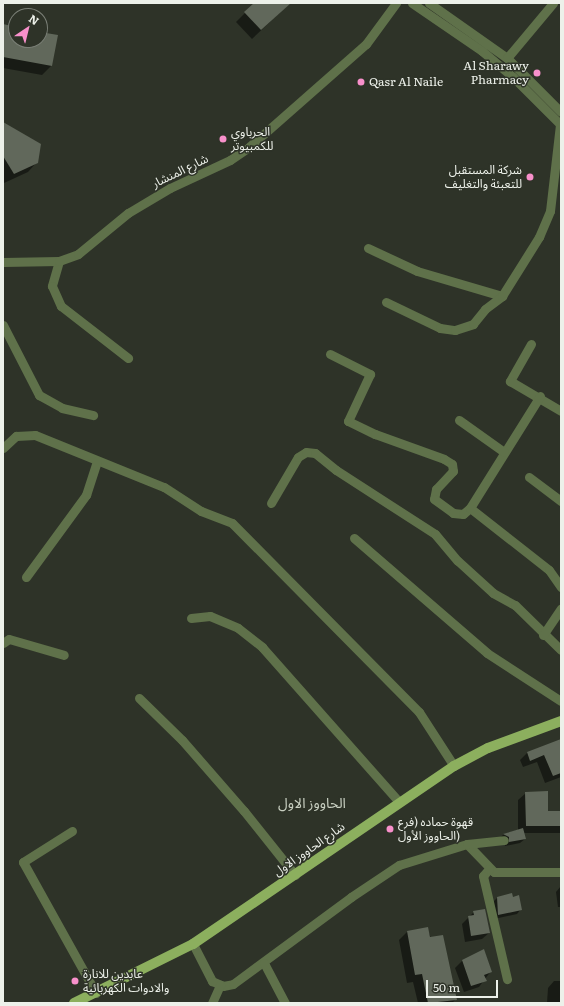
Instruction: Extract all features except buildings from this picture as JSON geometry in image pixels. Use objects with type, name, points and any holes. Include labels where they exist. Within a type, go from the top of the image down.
[{"type":"main road","name":"شارع الحاووز الاول","points":[[74,1003],[91,998],[193,944],[399,802],[454,766],[488,748],[561,721]]},
{"type":"street","name":"شارع المنشار","points":[[3,262],[59,261],[78,254],[128,213],[170,188],[230,160],[249,147],[366,44],[396,3]]},
{"type":"street","points":[[386,302],[440,328],[454,330],[473,324],[485,309],[502,296],[539,237],[550,211],[561,125],[513,77],[482,51],[412,3]]},
{"type":"street","points":[[429,3],[507,58],[561,112]]},
{"type":"street","points":[[507,58],[553,3]]},
{"type":"street","points":[[368,248],[394,262],[417,271],[502,296]]},
{"type":"street","points":[[59,261],[52,286],[61,306],[128,358]]},
{"type":"street","points":[[3,325],[39,395],[62,408],[93,415]]},
{"type":"street","points":[[531,344],[510,381],[540,396],[561,411]]},
{"type":"street","points":[[330,354],[370,374],[348,421],[374,434],[444,459],[452,464],[453,471],[436,489],[434,499],[453,514],[463,514],[470,508],[540,396]]},
{"type":"street","points":[[459,420],[504,452]]},
{"type":"street","points":[[3,448],[16,436],[32,434],[164,487],[201,511],[237,527],[419,712],[454,766]]},
{"type":"street","points":[[271,503],[298,457],[306,452],[315,453],[336,470],[435,534],[458,561],[493,593],[515,605],[543,635],[561,650]]},
{"type":"street","points":[[26,577],[86,495],[98,461]]},
{"type":"street","points":[[529,477],[561,501]]},
{"type":"street","points":[[470,508],[549,570],[561,587]]},
{"type":"street","points":[[354,538],[487,653],[561,701]]},
{"type":"street","points":[[543,635],[561,608]]},
{"type":"street","points":[[191,618],[210,616],[231,625],[262,647],[399,802]]},
{"type":"street","points":[[3,643],[9,639],[64,655]]},
{"type":"street","points":[[138,698],[182,740],[239,805],[295,875]]},
{"type":"street","points":[[72,831],[23,862],[91,998]]},
{"type":"street","points":[[193,944],[210,978],[220,985],[233,984],[264,963],[351,897],[399,865],[467,844],[504,840]]},
{"type":"street","points":[[467,844],[489,869],[504,874],[524,870],[561,872]]},
{"type":"street","points":[[489,869],[483,876],[506,979]]},
{"type":"street","points":[[264,963],[285,1003]]},
{"type":"street","points":[[212,1003],[220,985]]},
{"type":"place","name":"Al Sharawy Pharmacy","points":[[537,73]]},
{"type":"place","name":"Qasr Al Naile","points":[[361,82]]},
{"type":"place","name":"الحرباوي للكمبيوتر","points":[[223,139]]},
{"type":"place","name":"شركة المستقبل للتعبئة والتغليف","points":[[530,177]]},
{"type":"place","name":"قهوة حماده (فرع الحاووز الأول)","points":[[390,829]]},
{"type":"place","name":"عابدين للانارة والادوات الكهربائية","points":[[75,981]]},
{"type":"district","name":"الحاووز الاول","points":[[312,802]]}]
